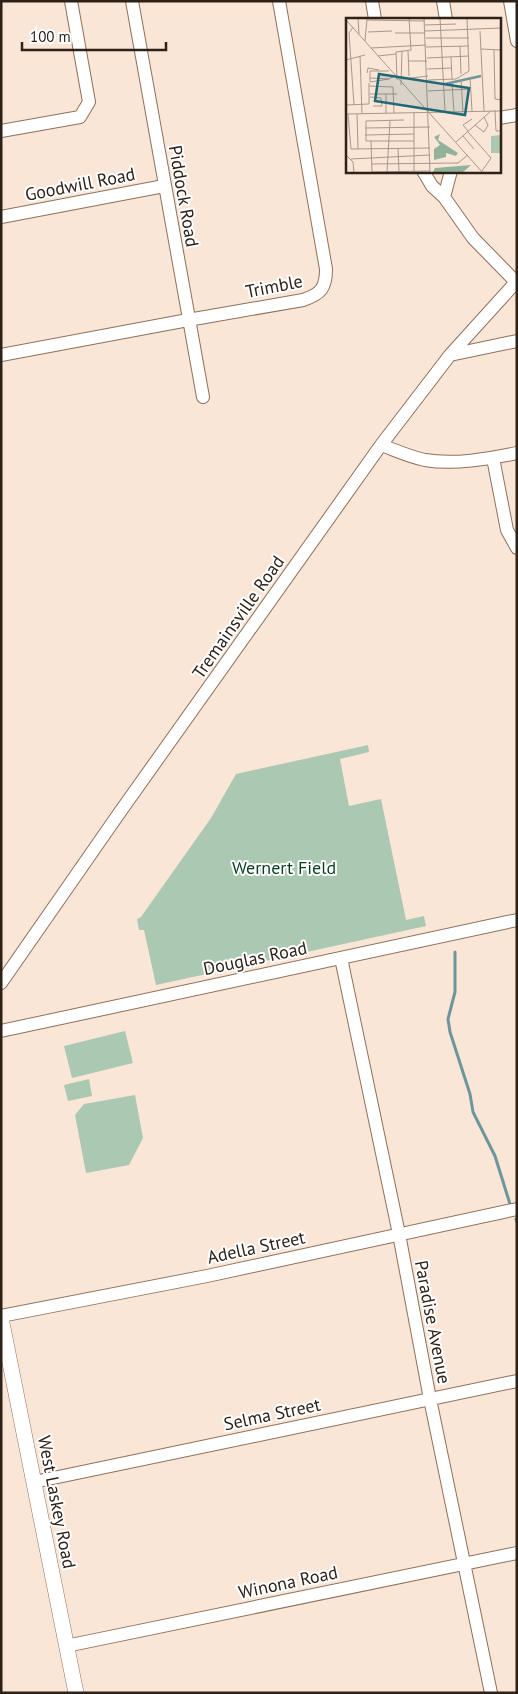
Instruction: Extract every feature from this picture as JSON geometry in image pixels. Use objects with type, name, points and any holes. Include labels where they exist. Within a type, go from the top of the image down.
[{"type":"main road","name":"West Laskey Road","points":[[1,1317],[76,1693]]},
{"type":"street","points":[[1,131],[80,117],[89,102],[71,1]]},
{"type":"street","name":"Piddock Road","points":[[132,1],[203,397]]},
{"type":"street","name":"Trimble","points":[[1,355],[303,300],[314,296],[320,291],[326,281],[326,269],[279,1]]},
{"type":"street","points":[[372,1],[375,18]]},
{"type":"street","points":[[443,1],[446,18]]},
{"type":"street","points":[[510,1],[517,41]]},
{"type":"street","points":[[500,118],[517,115]]},
{"type":"street","points":[[424,172],[432,186],[444,197],[473,238],[516,282]]},
{"type":"street","points":[[444,197],[451,172]]},
{"type":"street","name":"Goodwill Road","points":[[1,217],[164,186]]},
{"type":"street","name":"Tremainsville Road","points":[[1,983],[114,820],[381,445],[450,355],[516,282]]},
{"type":"street","points":[[450,355],[517,341]]},
{"type":"street","points":[[381,445],[426,460],[478,460],[517,453]]},
{"type":"street","points":[[493,458],[507,530],[517,548]]},
{"type":"street","name":"Douglas Road","points":[[1,1031],[517,920]]},
{"type":"street","name":"Paradise Avenue","points":[[341,958],[399,1234],[430,1399],[491,1693]]},
{"type":"street","name":"Adella Street","points":[[1,1317],[207,1276],[517,1209]]},
{"type":"street","name":"Selma Street","points":[[34,1482],[517,1381]]},
{"type":"street","name":"Winona Road","points":[[66,1646],[517,1552]]},
{"type":"green space","name":"Wernert Field","points":[[368,745],[369,752],[340,759],[349,806],[381,799],[406,920],[424,916],[426,926],[156,985],[144,930],[139,930],[137,919],[141,917],[211,818],[236,774]]},
{"type":"green space","points":[[125,1031],[133,1063],[72,1078],[64,1046]]},
{"type":"green space","points":[[89,1079],[92,1096],[68,1101],[64,1085]]},
{"type":"green space","points":[[135,1095],[143,1138],[129,1165],[86,1173],[75,1115],[84,1104]]},
{"type":"waterway","points":[[455,952],[455,992],[448,1019],[450,1032],[470,1094],[473,1112],[495,1156],[510,1204]]}]
